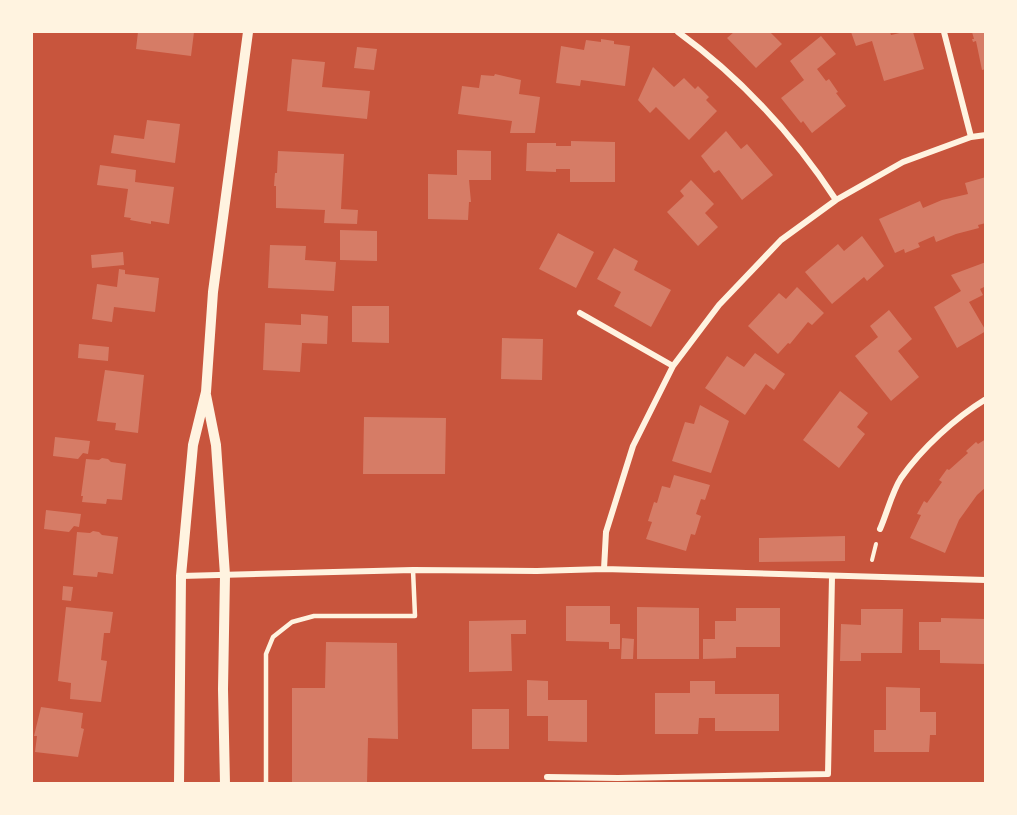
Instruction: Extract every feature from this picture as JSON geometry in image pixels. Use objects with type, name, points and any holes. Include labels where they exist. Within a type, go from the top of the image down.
[{"type":"street","points":[[179,783],[181,576],[193,445],[206,392],[213,292],[248,32]]},
{"type":"street","points":[[678,32],[722,65],[773,118],[818,172],[836,200]]},
{"type":"street","points":[[944,32],[971,137]]},
{"type":"street","points":[[604,569],[606,532],[633,447],[672,366],[719,304],[781,240],[836,200],[903,162],[971,137],[986,135]]},
{"type":"street","points":[[580,313],[672,366]]},
{"type":"street","points":[[206,392],[216,445],[225,575],[223,689],[225,783]]},
{"type":"street","points":[[880,529],[900,479],[944,433],[986,399]]},
{"type":"street","points":[[181,576],[413,570],[604,569],[986,580]]},
{"type":"street","points":[[547,777],[828,774],[832,577]]},
{"type":"lane","points":[[266,783],[266,654],[273,637],[292,622],[314,616],[415,616],[413,570]]},
{"type":"path","points":[[868,577],[880,529]]},
{"type":"building","points":[[138,32],[194,32],[191,56],[136,49]]},
{"type":"building","points":[[734,32],[770,32],[782,44],[756,68],[727,38]]},
{"type":"building","points":[[851,32],[890,32],[891,35],[913,32],[924,69],[884,81],[872,41],[856,46]]},
{"type":"building","points":[[972,32],[986,32],[986,69],[982,70]]},
{"type":"building","points":[[821,36],[836,54],[817,69],[826,81],[829,79],[846,106],[812,133],[781,98],[804,80],[790,61]]},
{"type":"building","points":[[601,39],[614,41],[614,44],[630,46],[625,86],[581,80],[580,86],[556,83],[561,46],[584,50],[586,40],[601,42]]},
{"type":"building","points":[[357,47],[377,49],[374,70],[354,68]]},
{"type":"building","points":[[292,59],[325,62],[322,87],[370,91],[367,119],[287,111]]},
{"type":"building","points":[[653,67],[674,87],[684,78],[695,89],[698,86],[709,97],[706,100],[717,111],[689,140],[656,107],[650,113],[638,100]]},
{"type":"building","points":[[495,74],[521,80],[519,94],[540,97],[535,133],[510,133],[512,121],[458,114],[462,86],[479,88],[481,75],[494,76]]},
{"type":"building","points":[[147,120],[180,124],[175,163],[111,153],[114,135],[144,139]]},
{"type":"building","points":[[726,131],[741,149],[747,144],[773,175],[742,200],[719,170],[714,173],[701,156]]},
{"type":"building","points":[[571,141],[615,142],[615,182],[570,182],[570,169],[556,169],[556,172],[526,171],[527,143],[556,143],[556,146],[571,146]]},
{"type":"building","points":[[457,150],[491,151],[491,180],[469,180],[471,202],[469,202],[468,220],[428,219],[428,174],[457,175]]},
{"type":"building","points":[[278,151],[344,154],[341,209],[358,210],[357,224],[324,223],[325,210],[276,208],[276,186],[274,186]]},
{"type":"building","points":[[100,165],[136,170],[135,182],[174,187],[169,224],[151,221],[151,224],[124,217],[128,189],[97,185]]},
{"type":"building","points":[[986,177],[986,223],[978,225],[979,228],[936,242],[934,236],[918,243],[920,247],[905,253],[904,249],[895,253],[879,219],[920,201],[923,208],[942,200],[968,194],[965,183]]},
{"type":"building","points":[[691,180],[714,204],[705,213],[718,227],[698,246],[667,212],[684,196],[680,191]]},
{"type":"building","points":[[340,230],[377,231],[377,261],[340,260]]},
{"type":"building","points":[[558,233],[594,252],[576,288],[539,269]]},
{"type":"building","points":[[862,236],[884,266],[867,281],[864,277],[832,304],[805,272],[838,244],[844,251]]},
{"type":"building","points":[[270,245],[306,246],[305,260],[336,262],[334,291],[268,288]]},
{"type":"building","points":[[614,248],[638,261],[634,270],[671,290],[651,327],[614,306],[621,292],[597,279]]},
{"type":"building","points":[[123,252],[124,265],[92,268],[91,255]]},
{"type":"building","points":[[986,262],[986,286],[980,289],[983,295],[969,302],[986,331],[957,348],[934,307],[961,291],[951,275]]},
{"type":"building","points":[[119,269],[125,270],[125,274],[159,278],[155,312],[114,307],[112,322],[92,319],[97,284],[117,287]]},
{"type":"building","points":[[797,287],[824,313],[812,325],[808,322],[790,344],[788,343],[778,354],[748,326],[779,293],[786,299]]},
{"type":"building","points":[[352,306],[389,306],[389,343],[352,342]]},
{"type":"building","points":[[889,310],[912,339],[898,351],[919,377],[891,401],[855,356],[878,337],[870,326]]},
{"type":"building","points":[[301,314],[328,316],[327,344],[302,343],[300,372],[263,370],[265,323],[301,325]]},
{"type":"building","points":[[502,338],[543,339],[542,380],[501,379]]},
{"type":"building","points":[[79,344],[109,347],[108,361],[78,358]]},
{"type":"building","points":[[755,353],[785,374],[774,390],[766,384],[745,415],[705,388],[727,356],[744,367]]},
{"type":"building","points":[[105,370],[144,375],[138,433],[115,430],[116,423],[97,421]]},
{"type":"building","points":[[840,391],[868,413],[857,427],[865,434],[839,468],[803,440]]},
{"type":"building","points":[[700,405],[729,421],[711,473],[672,461],[685,422],[694,424]]},
{"type":"building","points":[[364,417],[446,418],[445,474],[363,474]]},
{"type":"building","points":[[55,437],[90,441],[88,454],[83,453],[78,459],[53,456]]},
{"type":"building","points":[[986,439],[986,487],[977,495],[959,520],[945,553],[910,538],[921,515],[917,514],[924,501],[927,503],[942,482],[939,480],[947,469],[949,470],[968,453],[966,451],[976,442],[978,444]]},
{"type":"building","points":[[102,458],[126,464],[122,500],[107,499],[106,504],[82,502],[86,459],[99,460]]},
{"type":"building","points":[[674,475],[710,485],[705,500],[701,499],[696,514],[701,516],[695,535],[691,534],[686,551],[646,539],[652,522],[648,521],[654,502],[657,503],[662,486],[670,488]]},
{"type":"building","points":[[46,510],[81,514],[79,527],[74,526],[69,532],[44,529]]},
{"type":"building","points":[[93,531],[118,537],[113,574],[98,572],[97,577],[73,575],[77,532],[90,533]]},
{"type":"building","points":[[845,536],[845,561],[759,562],[759,538]]},
{"type":"building","points":[[63,586],[73,587],[71,601],[62,600]]},
{"type":"building","points":[[566,606],[610,606],[610,624],[620,624],[620,649],[609,649],[609,642],[566,641]]},
{"type":"building","points":[[66,607],[113,612],[110,633],[104,633],[101,660],[107,661],[101,702],[70,699],[71,683],[58,681]]},
{"type":"building","points":[[637,607],[699,608],[699,659],[637,659]]},
{"type":"building","points":[[736,608],[780,608],[780,647],[736,647],[736,658],[703,659],[703,639],[715,639],[715,621],[736,621]]},
{"type":"building","points":[[861,609],[903,609],[902,653],[861,653],[861,661],[840,661],[841,624],[861,625]]},
{"type":"building","points":[[941,618],[986,619],[985,664],[940,663],[940,650],[919,650],[919,622],[941,622]]},
{"type":"building","points":[[526,620],[526,634],[511,634],[512,671],[469,672],[469,621]]},
{"type":"building","points":[[622,638],[634,639],[633,659],[621,659]]},
{"type":"building","points":[[326,642],[397,643],[398,739],[368,738],[367,784],[292,784],[292,688],[325,688]]},
{"type":"building","points":[[527,680],[548,681],[548,700],[587,700],[587,742],[548,741],[548,716],[527,716]]},
{"type":"building","points":[[690,681],[715,681],[715,694],[779,694],[779,731],[715,731],[715,718],[699,718],[698,734],[655,734],[655,693],[690,693]]},
{"type":"building","points":[[886,687],[920,688],[920,712],[936,712],[936,735],[930,735],[929,752],[874,752],[874,730],[886,730]]},
{"type":"building","points":[[41,707],[83,713],[81,728],[84,729],[78,757],[35,752],[37,736],[34,736]]},
{"type":"building","points":[[472,709],[509,709],[509,749],[472,749]]}]
